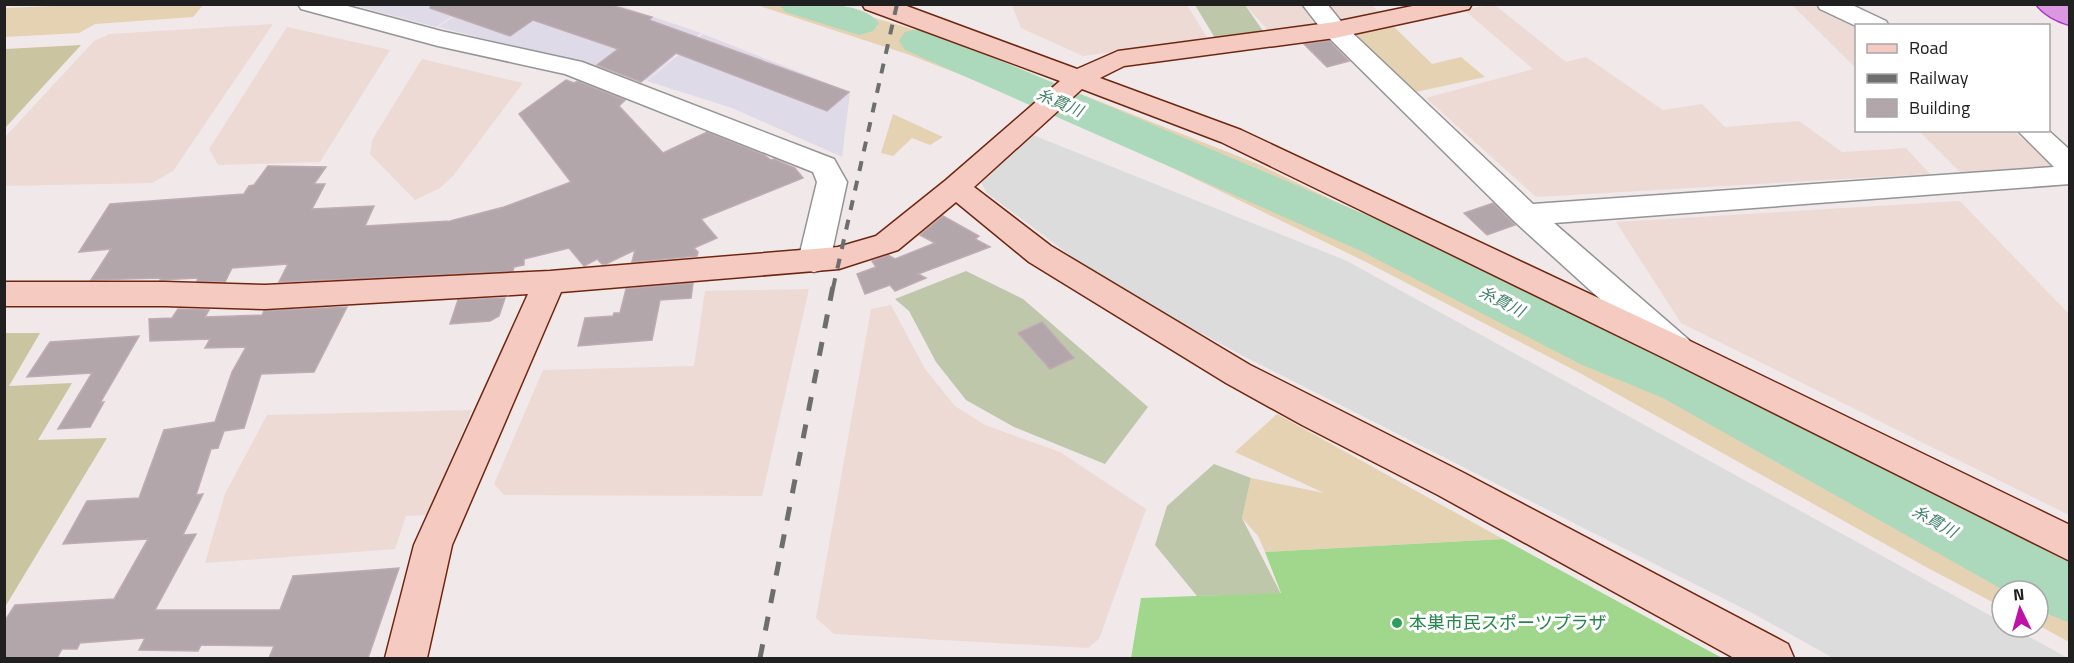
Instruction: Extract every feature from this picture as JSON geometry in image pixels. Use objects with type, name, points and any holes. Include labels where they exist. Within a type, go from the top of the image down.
[{"type":"highway","points":[[2048,4],[2070,18]]},
{"type":"street","points":[[310,4],[438,38],[573,68],[824,166],[832,182],[814,261]]},
{"type":"street","points":[[874,4],[1075,83],[1232,136],[1678,350],[2070,544]]},
{"type":"street","points":[[1314,4],[1335,30],[1526,215],[1678,350]]},
{"type":"street","points":[[4,294],[165,294],[265,297],[550,282],[814,261],[847,256],[887,243],[956,187],[1075,83],[1118,59],[1335,30],[1460,4]]},
{"type":"street","points":[[1829,4],[1873,24]]},
{"type":"street","points":[[2033,132],[2070,166]]},
{"type":"street","points":[[1526,215],[2070,175]]},
{"type":"street","points":[[956,187],[1041,254],[1238,374],[1461,490],[1773,658]]},
{"type":"street","points":[[406,658],[434,545],[550,282]]},
{"type":"shaded area","points":[[101,4],[203,5],[193,17],[95,24],[79,33],[5,37],[5,8]]},
{"type":"shaded area","points":[[615,4],[701,33],[647,80],[438,27],[472,5]]},
{"type":"shaded area","points":[[353,5],[470,5],[436,27]]},
{"type":"shaded area","points":[[757,5],[831,5],[929,34],[1258,164],[1709,383],[2069,569],[2069,642],[2050,632],[2050,579],[1990,579],[1990,601],[1578,372],[1370,264],[1058,112],[907,54]]},
{"type":"shaded area","points":[[1012,5],[1187,5],[1208,39],[1083,56],[1021,28]]},
{"type":"shaded area","points":[[1245,5],[1301,5],[1314,24],[1268,30]]},
{"type":"shaded area","points":[[1322,5],[1372,5],[1381,14],[1338,22]]},
{"type":"shaded area","points":[[1495,5],[1566,62],[1586,57],[1663,110],[1702,104],[1725,127],[1799,121],[1842,152],[1906,148],[1930,174],[1536,197],[1426,98],[1533,69],[1464,10]]},
{"type":"shaded area","points":[[1792,5],[1812,5],[1855,26],[1855,67]]},
{"type":"shaded area","points":[[273,24],[173,171],[152,183],[5,186],[5,137],[94,41],[110,34]]},
{"type":"shaded area","points":[[1392,25],[1432,64],[1461,57],[1485,77],[1411,93],[1351,35]]},
{"type":"shaded area","points":[[287,27],[390,50],[320,162],[218,165],[209,149]]},
{"type":"shaded area","points":[[703,34],[850,92],[842,157],[732,108],[647,81]]},
{"type":"shaded area","points":[[81,45],[5,128],[5,49]]},
{"type":"shaded area","points":[[422,59],[523,83],[453,176],[440,188],[415,200],[370,154],[372,140]]},
{"type":"shaded area","points":[[893,114],[943,137],[930,145],[912,138],[893,156],[881,153]]},
{"type":"shaded area","points":[[1920,132],[2014,132],[2062,171],[1967,179]]},
{"type":"shaded area","points":[[1033,135],[1347,261],[1990,615],[1990,639],[2033,639],[2068,658],[1833,658],[1756,615],[1247,358],[1103,280],[987,193],[979,179]]},
{"type":"shaded area","points":[[1960,201],[2069,314],[2069,515],[1681,323],[1616,222]]},
{"type":"shaded area","points":[[809,289],[762,496],[504,495],[494,484],[543,370],[694,366],[705,291]]},
{"type":"shaded area","points":[[891,305],[925,369],[955,406],[985,425],[1060,452],[1146,509],[1099,639],[1088,648],[834,634],[816,618],[871,309]]},
{"type":"shaded area","points":[[5,333],[40,333],[9,386],[72,383],[38,440],[107,438],[5,607]]},
{"type":"shaded area","points":[[472,410],[427,515],[406,516],[395,549],[205,563],[225,494],[267,415]]},
{"type":"shaded area","points":[[1277,414],[1503,539],[1265,552],[1258,536],[1242,518],[1251,478],[1324,493],[1235,452]]},
{"type":"green space","points":[[1195,5],[1245,5],[1263,31],[1215,38]]},
{"type":"green space","points":[[966,271],[1023,299],[1148,407],[1105,464],[1014,427],[966,400],[936,362],[909,311],[895,299]]},
{"type":"green space","points":[[1214,464],[1251,478],[1242,518],[1281,594],[1197,596],[1155,545],[1167,506]]},
{"type":"green space","name":"本巣市民スポーツプラザ","points":[[1503,539],[1722,658],[1131,658],[1141,598],[1281,593],[1265,552]]},
{"type":"building","points":[[431,4],[607,4],[652,17],[649,20],[849,92],[827,111],[676,53],[641,82],[597,65],[618,49],[533,20],[510,36],[430,8]]},
{"type":"building","points":[[1329,41],[1349,61],[1327,67],[1304,44]]},
{"type":"building","points":[[566,80],[574,83],[577,81],[625,100],[619,106],[663,153],[707,132],[795,168],[803,178],[701,219],[717,238],[694,248],[698,252],[697,256],[632,262],[635,250],[606,264],[602,264],[597,259],[584,266],[569,248],[524,259],[524,265],[514,267],[513,271],[279,282],[288,264],[232,268],[225,282],[197,281],[198,278],[91,280],[111,249],[79,252],[110,204],[244,194],[268,166],[326,167],[314,184],[325,184],[312,209],[374,206],[365,226],[450,221],[504,207],[571,182],[519,114]]},
{"type":"building","points":[[1493,203],[1515,225],[1487,235],[1464,213]]},
{"type":"building","points":[[943,216],[979,236],[975,239],[990,247],[918,274],[926,278],[895,291],[890,285],[865,294],[857,274],[876,267],[872,261],[888,255],[895,259],[935,243],[920,235]]},
{"type":"building","points":[[693,283],[691,298],[660,300],[652,340],[578,346],[585,318],[613,316],[614,313],[620,313],[626,289]]},
{"type":"building","points":[[505,298],[499,316],[490,321],[450,324],[458,300]]},
{"type":"building","points":[[347,307],[314,372],[261,374],[244,428],[224,431],[218,448],[211,449],[196,495],[203,494],[183,535],[196,534],[155,610],[280,610],[293,576],[399,568],[368,658],[269,658],[274,646],[201,645],[198,651],[139,650],[145,638],[80,643],[77,649],[62,649],[57,658],[4,658],[4,622],[15,605],[114,599],[148,539],[63,544],[87,501],[139,498],[164,430],[215,422],[232,372],[246,347],[205,348],[210,339],[150,341],[149,319],[172,318],[178,309],[209,310],[205,317],[262,315],[264,311]]},
{"type":"building","points":[[1042,322],[1074,358],[1050,369],[1018,333]]},
{"type":"building","points":[[139,336],[100,403],[104,402],[90,427],[58,429],[92,373],[27,377],[50,342]]},
{"type":"waterway","name":"糸貫川","points":[[799,4],[859,23]]},
{"type":"waterway","name":"糸貫川","points":[[919,41],[1378,239],[1599,350],[1682,383],[2070,595]]},
{"type":"railway","points":[[833,288],[897,4]]},
{"type":"railway","points":[[760,658],[833,286]]},
{"type":"place","name":"本巣市民スポーツプラザ","points":[[1397,623]]}]
